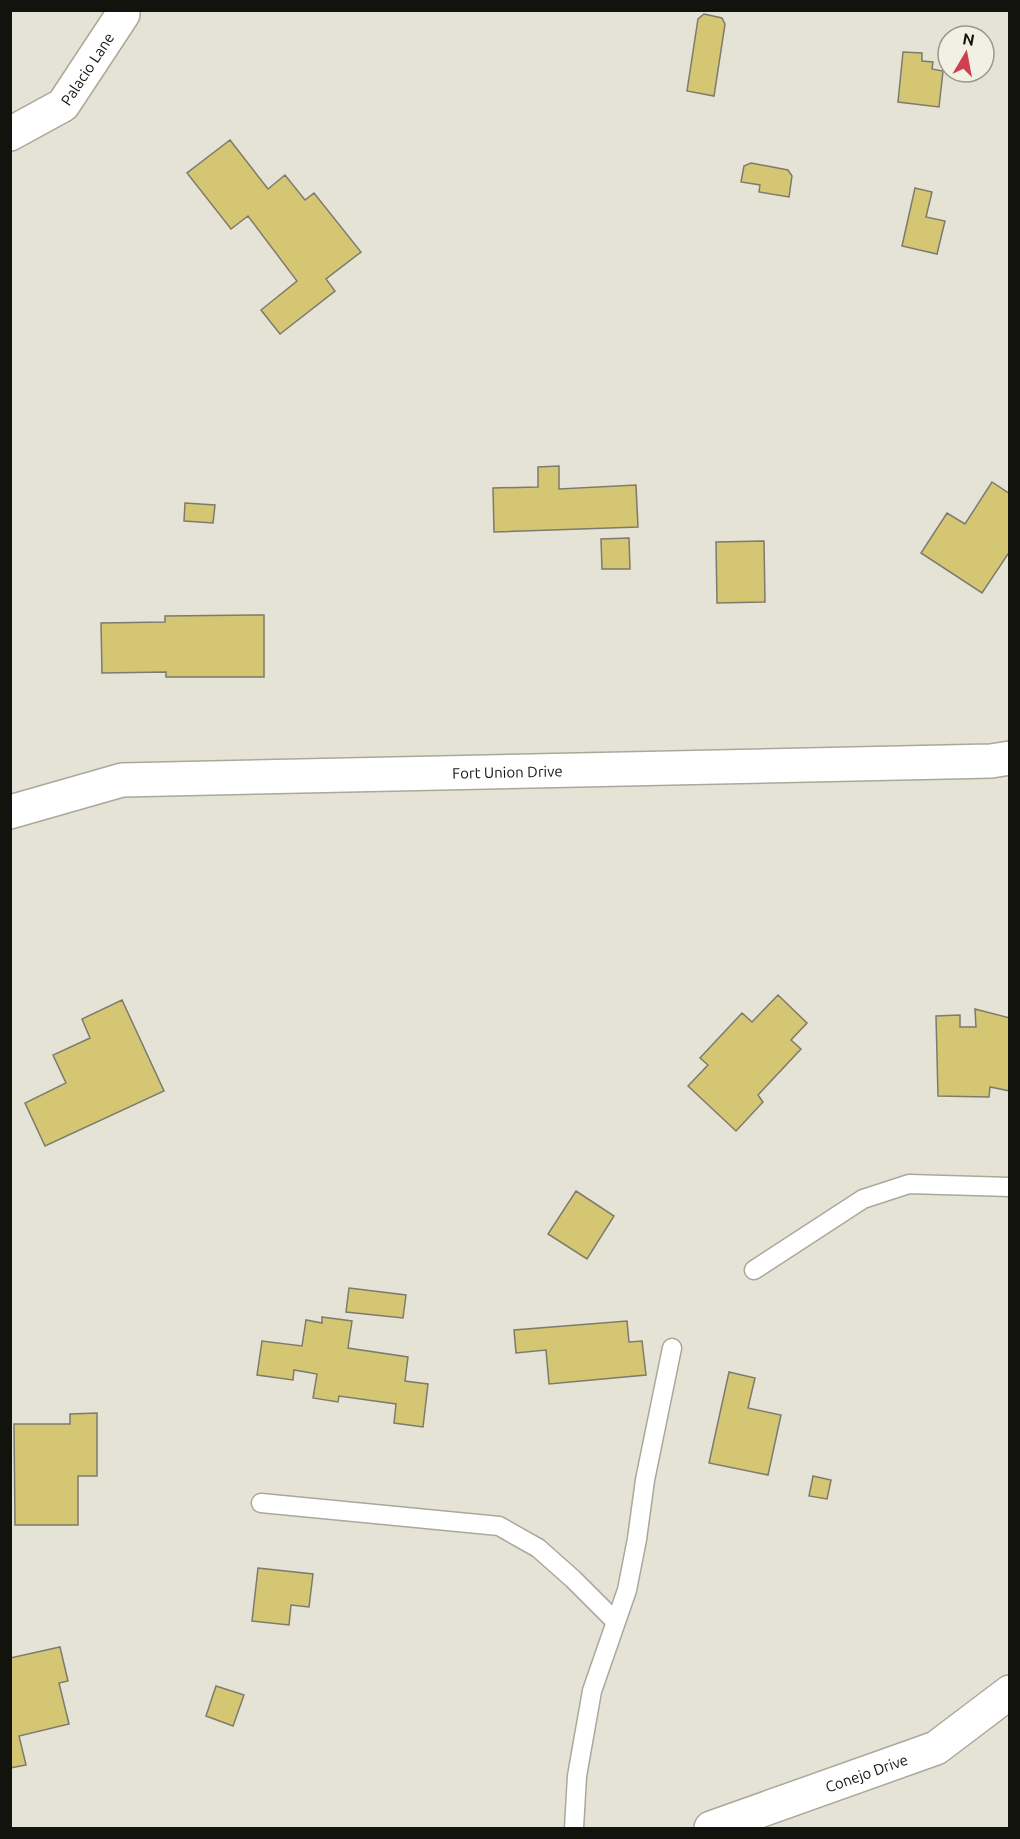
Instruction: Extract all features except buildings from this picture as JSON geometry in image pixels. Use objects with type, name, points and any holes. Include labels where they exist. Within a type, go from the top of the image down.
[{"type":"street","name":"Palacio Lane","points":[[10,134],[63,105],[123,14]]},
{"type":"street","name":"Fort Union Drive","points":[[10,812],[122,780],[968,761],[1010,758]]},
{"type":"street","name":"Conejo Drive","points":[[711,1828],[936,1748],[1010,1692]]},
{"type":"lane","points":[[754,1270],[863,1198],[909,1184],[1010,1187]]},
{"type":"lane","points":[[574,1828],[577,1776],[592,1691],[627,1590],[645,1480],[672,1348]]},
{"type":"lane","points":[[261,1503],[499,1526],[538,1548],[616,1622]]}]
